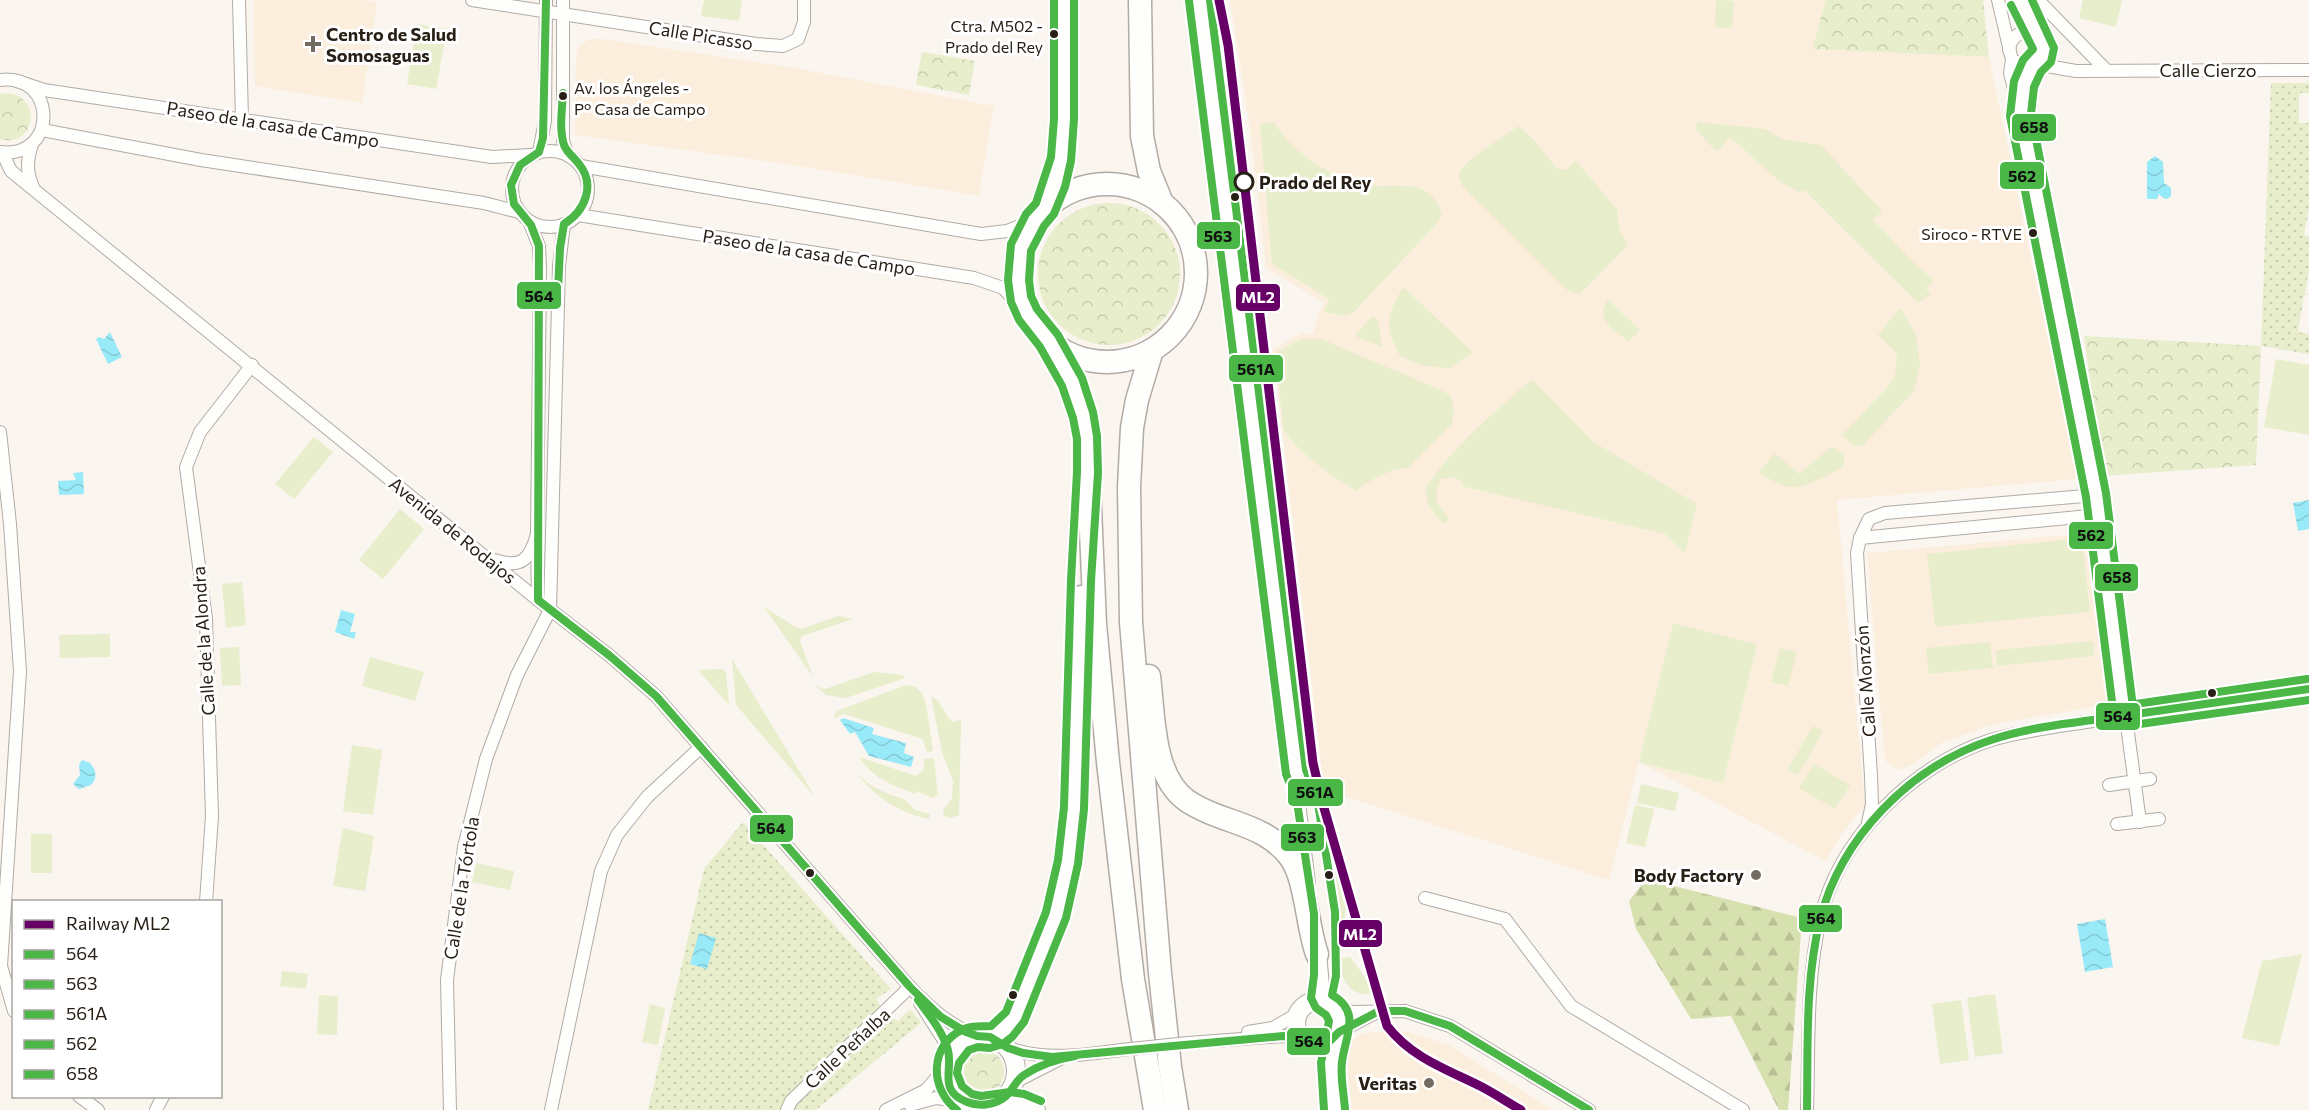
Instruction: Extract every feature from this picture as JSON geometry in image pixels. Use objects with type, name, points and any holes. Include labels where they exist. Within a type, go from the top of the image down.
[{"type":"highway","points":[[1064,0],[1064,119],[1061,159],[1055,183],[1021,248],[1018,264],[1020,289],[1028,315],[1049,341],[1072,382],[1083,416],[1095,624],[1108,762],[1133,979],[1155,1110]]},
{"type":"highway","points":[[1140,0],[1142,135],[1149,171],[1162,203]]},
{"type":"highway","points":[[1040,215],[1059,198],[1075,189],[1102,184],[1136,189],[1162,203],[1182,224],[1193,248],[1196,269],[1195,288],[1188,310],[1176,330],[1152,350],[1122,361],[1092,361],[1070,354],[1049,341]]},
{"type":"highway","points":[[1152,350],[1131,428],[1129,487],[1131,622],[1170,1067],[1178,1110]]},
{"type":"highway","points":[[992,1041],[1010,1025],[1021,1006],[1056,915],[1068,862],[1074,808],[1081,580],[1088,472]]},
{"type":"highway","points":[[1129,487],[1148,668],[1159,754],[1165,773],[1179,794],[1195,806],[1263,833],[1274,840],[1291,859],[1297,870],[1311,938],[1317,954]]},
{"type":"main road","points":[[1317,954],[1321,997],[1340,1020],[1331,1062],[1335,1110]]},
{"type":"main road","points":[[1329,1005],[1309,1002],[1297,1014],[1297,1027],[1304,1040],[1311,1044],[1321,1044],[1337,1035]]},
{"type":"main road","points":[[997,1102],[1009,1093],[1015,1082],[1015,1062],[992,1041],[963,1041],[948,1061],[949,1084],[963,1101],[980,1106],[997,1102],[1018,1104],[1036,1110]]},
{"type":"street","points":[[239,0],[242,119]]},
{"type":"street","points":[[472,0],[546,6],[563,14]]},
{"type":"street","points":[[563,0],[562,141],[568,155]]},
{"type":"street","name":"Calle Picasso","points":[[563,14],[756,44],[783,46],[798,39],[804,22],[804,0]]},
{"type":"street","points":[[1198,0],[1306,846],[1317,954]]},
{"type":"street","points":[[1998,0],[2011,55],[2021,65],[2034,65]]},
{"type":"street","points":[[2020,0],[2037,36],[2043,43],[2043,52],[2024,84],[2020,114]]},
{"type":"street","points":[[2038,0],[2106,70]]},
{"type":"street","points":[[535,154],[545,121],[546,6]]},
{"type":"street","points":[[2037,36],[2027,32],[2016,35],[2012,39],[2010,73],[2096,495],[2140,822]]},
{"type":"street","name":"Calle Cierzo","points":[[2034,65],[2076,71],[2309,70]]},
{"type":"street","name":"Paseo de la casa de Campo","points":[[0,80],[17,81],[44,90],[492,157],[535,154]]},
{"type":"street","points":[[17,81],[29,86],[38,95],[45,118],[42,130],[32,144],[27,160],[33,189]]},
{"type":"street","points":[[42,130],[201,160],[484,203],[524,217],[540,226],[552,227],[564,224],[578,215],[585,204],[588,191],[587,178],[581,166],[568,155],[549,150],[535,154],[517,170],[511,188],[513,201],[524,217],[539,246],[538,600]]},
{"type":"street","points":[[1,152],[13,152],[32,144]]},
{"type":"street","name":"Avenida de Rodajos","points":[[1,152],[11,171],[550,610],[610,656],[656,696],[910,987],[946,1021],[992,1041],[1036,1056],[1065,1057],[1188,1043],[1283,1036],[1304,1040]]},
{"type":"street","points":[[581,166],[981,234],[1008,231],[1040,215]]},
{"type":"street","name":"Paseo de la casa de Campo","points":[[578,215],[974,278],[1003,288],[1028,315]]},
{"type":"street","points":[[550,610],[559,257],[564,224]]},
{"type":"street","name":"Calle de la Alondra","points":[[206,900],[212,816],[206,619],[186,467],[200,432],[252,366]]},
{"type":"street","points":[[0,432],[10,524],[20,671],[1,966],[12,1004]]},
{"type":"street","points":[[1860,538],[1869,519],[1885,513],[2096,495]]},
{"type":"street","points":[[1860,538],[2099,515]]},
{"type":"street","points":[[485,557],[510,565],[523,561],[534,548],[537,534]]},
{"type":"street","name":"Calle Monzón","points":[[1860,538],[1857,553],[1872,804],[1868,823]]},
{"type":"street","name":"Calle de la Tórtola","points":[[450,1110],[447,980],[464,847],[486,759],[517,675],[550,610]]},
{"type":"street","points":[[1807,1110],[1812,978],[1820,919],[1836,873],[1868,823],[1917,778],[1951,757],[1990,740],[2124,716],[2309,689]]},
{"type":"street","points":[[551,1110],[601,871],[617,835],[647,797],[702,747]]},
{"type":"street","points":[[2109,785],[2150,779]]},
{"type":"street","points":[[2117,824],[2159,819]]},
{"type":"street","points":[[1425,897],[1506,919],[1571,1006],[1743,1110]]},
{"type":"street","name":"Avenida de Rodajos","points":[[910,987],[939,1031],[948,1061]]},
{"type":"street","name":"Calle Peñalba","points":[[787,1110],[791,1101],[910,987]]},
{"type":"street","points":[[1329,1005],[1353,1012],[1405,1011],[1450,1026],[1589,1110]]},
{"type":"street","points":[[1337,1035],[1379,1011]]},
{"type":"street","name":"Avenida de Rodajos","points":[[1188,1043],[1273,1028],[1297,1014]]},
{"type":"street","name":"Avenida de Rodajos","points":[[1015,1082],[1065,1057]]},
{"type":"street","points":[[886,1110],[926,1090],[948,1061]]},
{"type":"street","points":[[82,1098],[98,1110]]},
{"type":"street","points":[[895,1110],[936,1098],[963,1101]]},
{"type":"shaded area","name":"Centro de Salud Somosaguas","points":[[254,0],[377,2],[362,103],[255,86]]},
{"type":"shaded area","points":[[1230,0],[1826,0],[1813,49],[1989,57],[2077,479],[1837,500],[1865,805],[1843,832],[1825,861],[1639,762],[1609,880],[1324,790],[1273,350],[1302,332],[1312,335],[1323,303],[1266,267],[1249,121]]},
{"type":"shaded area","points":[[589,39],[603,39],[795,68],[994,106],[979,196],[785,164],[575,135],[576,58],[578,48]]},
{"type":"shaded area","points":[[2088,533],[2110,704],[1994,724],[1943,742],[1911,765],[1898,770],[1885,761],[1867,553]]},
{"type":"shaded area","name":"Veritas","points":[[1408,1032],[1449,1045],[1553,1110],[1352,1110],[1345,1056],[1350,1041],[1364,1033]]},
{"type":"green space","points":[[704,0],[742,0],[739,21],[701,16]]},
{"type":"green space","points":[[1716,0],[1734,1],[1732,28],[1715,27]]},
{"type":"green space","points":[[1826,0],[1983,0],[1989,57],[1812,49]]},
{"type":"green space","points":[[2083,0],[2122,0],[2116,27],[2079,18]]},
{"type":"green space","points":[[417,24],[447,29],[436,89],[407,84]]},
{"type":"green space","points":[[922,52],[975,61],[969,95],[916,85]]},
{"type":"green space","points":[[2271,83],[2309,83],[2309,93],[2299,93],[2299,123],[2309,123],[2309,208],[2304,235],[2309,236],[2309,269],[2305,293],[2309,295],[2304,295],[2298,332],[2309,334],[2309,354],[2261,346]]},
{"type":"green space","points":[[8,93],[20,97],[27,104],[30,113],[27,130],[20,137],[11,140],[0,139],[0,94]]},
{"type":"green space","points":[[1274,122],[1281,133],[1302,154],[1328,171],[1368,185],[1406,186],[1421,189],[1433,197],[1440,208],[1442,215],[1437,223],[1353,313],[1345,316],[1324,312],[1329,299],[1272,264],[1260,124]]},
{"type":"green space","points":[[1698,122],[1765,129],[1782,139],[1821,145],[1882,211],[1873,220],[1916,265],[1934,280],[1926,289],[1931,294],[1918,303],[1804,190],[1799,192],[1779,181],[1730,137],[1717,152],[1695,129]]},
{"type":"green space","points":[[1519,126],[1536,142],[1557,169],[1566,170],[1576,161],[1617,209],[1619,229],[1628,245],[1580,294],[1567,290],[1463,187],[1460,180],[1460,173],[1469,161]]},
{"type":"green space","points":[[1109,203],[1136,209],[1159,224],[1174,247],[1180,274],[1174,301],[1159,324],[1136,339],[1109,345],[1082,339],[1059,324],[1044,301],[1038,274],[1044,247],[1059,224],[1082,209]]},
{"type":"green space","points":[[1403,287],[1473,352],[1450,368],[1423,366],[1400,356],[1391,336],[1389,321],[1393,306]]},
{"type":"green space","points":[[1608,300],[1640,330],[1629,342],[1604,318],[1604,307]]},
{"type":"green space","points":[[1900,308],[1916,334],[1920,366],[1914,391],[1862,446],[1855,446],[1842,435],[1886,389],[1895,376],[1897,354],[1878,335]]},
{"type":"green space","points":[[1371,317],[1378,320],[1382,347],[1355,336]]},
{"type":"green space","points":[[2084,336],[2261,346],[2256,465],[2103,476]]},
{"type":"green space","points":[[1301,339],[1321,339],[1441,390],[1451,396],[1454,408],[1452,424],[1408,468],[1380,475],[1356,491],[1307,456],[1283,429],[1276,353]]},
{"type":"green space","points":[[2276,359],[2309,365],[2309,435],[2264,427]]},
{"type":"green space","points":[[1533,380],[1592,441],[1697,504],[1685,553],[1665,534],[1462,486],[1463,482],[1451,477],[1441,479],[1436,496],[1438,504],[1449,519],[1443,524],[1429,506],[1425,490],[1461,444]]},
{"type":"green space","points":[[314,437],[333,452],[294,499],[275,484]]},
{"type":"green space","points":[[1832,446],[1845,456],[1843,466],[1809,484],[1786,486],[1759,472],[1775,453],[1799,474]]},
{"type":"green space","points":[[400,509],[424,529],[383,579],[359,560]]},
{"type":"green space","points":[[2082,538],[2090,612],[1935,627],[1927,554]]},
{"type":"green space","points":[[242,582],[246,625],[226,628],[222,584]]},
{"type":"green space","points":[[764,607],[797,628],[804,628],[838,616],[853,619],[802,636],[800,641],[813,677]]},
{"type":"green space","points":[[1673,623],[1757,644],[1723,783],[1639,762]]},
{"type":"green space","points":[[110,634],[110,657],[60,658],[59,635]]},
{"type":"green space","points":[[2093,641],[2094,656],[1997,666],[1996,650]]},
{"type":"green space","points":[[1990,642],[1993,668],[1929,674],[1926,648]]},
{"type":"green space","points":[[239,647],[241,685],[222,686],[220,648]]},
{"type":"green space","points":[[1780,648],[1797,652],[1788,686],[1771,682]]},
{"type":"green space","points":[[370,657],[424,672],[415,701],[362,686]]},
{"type":"green space","points":[[732,659],[815,797],[736,705]]},
{"type":"green space","points":[[723,669],[726,672],[729,705],[698,670]]},
{"type":"green space","points":[[874,672],[903,675],[905,678],[846,698],[826,695],[814,684],[823,689],[828,688]]},
{"type":"green space","points":[[906,685],[916,687],[923,695],[933,751],[927,752],[923,739],[844,714],[835,718],[834,716],[837,711]]},
{"type":"green space","points":[[931,696],[938,701],[953,722],[960,720],[961,723],[959,815],[951,818],[944,816],[943,810],[952,798],[953,781],[942,752]]},
{"type":"green space","points":[[1813,726],[1823,731],[1798,775],[1788,769]]},
{"type":"green space","points":[[352,745],[382,750],[373,815],[343,811]]},
{"type":"green space","points":[[859,757],[916,776],[924,770],[924,759],[934,758],[938,794],[933,798],[890,784],[871,771]]},
{"type":"green space","points":[[1814,764],[1850,785],[1835,809],[1799,788]]},
{"type":"green space","points":[[858,774],[870,785],[904,799],[915,810],[930,814],[929,819],[899,809],[889,803],[872,790]]},
{"type":"green space","points":[[1641,784],[1679,793],[1675,811],[1637,803]]},
{"type":"green space","points":[[1635,805],[1654,809],[1645,847],[1626,843]]},
{"type":"green space","points":[[1317,820],[1326,826],[1331,835],[1342,872],[1346,891],[1344,944],[1333,944],[1335,912],[1338,912],[1331,872],[1321,847]]},
{"type":"green space","points":[[743,822],[891,989],[876,999],[885,1013],[898,1021],[910,1009],[921,1023],[816,1110],[648,1110],[704,869]]},
{"type":"green space","points":[[343,828],[374,836],[365,891],[333,886]]},
{"type":"green space","points":[[31,834],[52,834],[52,873],[31,873]]},
{"type":"green space","points":[[476,863],[514,871],[510,890],[472,882]]},
{"type":"green space","points":[[1646,879],[1802,918],[1788,1110],[1779,1110],[1731,1016],[1691,1019],[1636,929],[1629,901]]},
{"type":"green space","points":[[2302,954],[2279,1046],[2242,1038],[2262,961]]},
{"type":"green space","points":[[1350,957],[1371,985],[1378,987],[1374,993],[1359,993],[1353,990],[1344,979],[1339,958]]},
{"type":"green space","points":[[282,971],[308,974],[306,989],[280,986]]},
{"type":"green space","points":[[1995,994],[2003,1053],[1975,1057],[1967,998]]},
{"type":"green space","points":[[319,995],[338,996],[337,1035],[317,1034]]},
{"type":"green space","points":[[1961,1000],[1969,1060],[1940,1064],[1932,1004]]},
{"type":"green space","points":[[650,1004],[665,1008],[658,1045],[642,1042]]},
{"type":"green space","points":[[981,1049],[997,1056],[1004,1072],[997,1088],[981,1095],[965,1088],[958,1072],[965,1056]]},
{"type":"water","points":[[2155,156],[2163,162],[2164,183],[2171,188],[2171,196],[2167,199],[2159,194],[2157,199],[2147,199],[2147,162]]},
{"type":"water","points":[[110,332],[122,357],[108,364],[96,339],[99,337],[104,339]]},
{"type":"water","points":[[83,472],[84,494],[59,495],[58,481],[76,480],[73,473]]},
{"type":"water","points":[[2309,500],[2309,529],[2298,531],[2293,503]]},
{"type":"water","points":[[341,610],[355,614],[350,632],[356,632],[354,639],[335,632]]},
{"type":"water","points":[[843,718],[874,728],[872,734],[906,743],[904,753],[914,757],[911,767],[869,756],[855,732],[850,734],[840,720]]},
{"type":"water","points":[[82,760],[90,763],[95,771],[95,777],[91,785],[79,789],[73,784],[80,775],[79,765]]},
{"type":"water","points":[[2105,919],[2113,967],[2085,972],[2077,924]]},
{"type":"water","points":[[699,933],[716,938],[707,969],[690,964]]},
{"type":"rail line","name":"ML2","points":[[1219,0],[1228,45],[1313,763],[1322,801],[1387,1026],[1418,1055],[1521,1110]]},
{"type":"transit line","name":"564","points":[[546,0],[543,138],[539,152],[520,165],[511,185],[514,204],[531,225],[539,246],[538,600],[610,656],[656,696],[910,987],[941,1017],[966,1032],[990,1037],[1008,1048],[1023,1053],[1052,1057],[1283,1036],[1321,1044],[1329,1042],[1339,1032],[1379,1011],[1405,1011],[1450,1026],[1589,1110]]},
{"type":"transit line","name":"561A","points":[[957,1110],[941,1091],[937,1067],[939,1056],[944,1045],[953,1036],[967,1028],[991,1026],[1006,1012],[1046,912],[1058,860],[1064,807],[1077,439],[1073,418],[1062,386],[1040,347],[1019,320],[1011,302],[1008,280],[1011,244],[1026,214],[1036,203],[1051,157],[1054,119],[1054,0]]},
{"type":"transit line","name":"563","points":[[1041,1101],[1024,1094],[1010,1092],[981,1096],[972,1094],[962,1086],[957,1073],[959,1063],[969,1050],[1003,1044],[1024,1022],[1066,918],[1078,864],[1084,809],[1091,581],[1098,473],[1097,436],[1093,412],[1082,378],[1058,335],[1037,309],[1031,296],[1029,280],[1031,251],[1044,226],[1054,214],[1065,187],[1071,161],[1074,119],[1074,0]]},
{"type":"transit line","name":"561A","points":[[1210,0],[1306,770],[1317,797],[1335,912],[1336,976],[1332,995],[1347,1009],[1349,1017],[1342,1068],[1345,1109]]},
{"type":"transit line","name":"658","points":[[2032,0],[2054,48],[2051,62],[2041,72],[2034,87],[2031,114],[2106,493],[2134,715]]},
{"type":"transit line","name":"563","points":[[1189,1],[1286,774],[1297,802],[1314,914],[1314,975],[1311,998],[1316,1008],[1326,1015],[1329,1021],[1321,1063],[1324,1110]]},
{"type":"transit line","name":"562","points":[[2011,5],[2033,49],[2023,60],[2014,81],[2010,116],[2086,497],[2114,717]]},
{"type":"transit line","name":"564","points":[[558,291],[560,248],[564,224],[578,212],[586,197],[587,189],[584,172],[567,150],[562,139],[563,93]]},
{"type":"transit line","name":"658","points":[[2122,706],[2307,679]]},
{"type":"transit line","name":"564","points":[[1807,1110],[1810,990],[1820,920],[1830,890],[1844,861],[1862,834],[1883,809],[1907,787],[1933,768],[1961,752],[2008,735],[2060,724],[2309,689]]},
{"type":"transit line","name":"562","points":[[2126,726],[2309,700]]},
{"type":"transit line","name":"564","points":[[918,1000],[938,1028],[947,1047],[948,1078],[952,1091],[972,1104],[982,1105],[997,1101],[1006,1096],[1018,1080],[1030,1071],[1048,1063],[1075,1056]]},
{"type":"place","name":"Ctra. M502 - Prado del Rey","points":[[1054,34]]},
{"type":"place","name":"Centro de Salud Somosaguas","points":[[313,44]]},
{"type":"place","name":"Av. los Ángeles - Pº Casa de Campo","points":[[563,96]]},
{"type":"place","name":"Prado del Rey","points":[[1244,182]]},
{"type":"place","name":"Siroco - RTVE","points":[[2033,233]]},
{"type":"place","name":"Body Factory","points":[[1756,875]]},
{"type":"place","name":"Veritas","points":[[1429,1083]]}]
